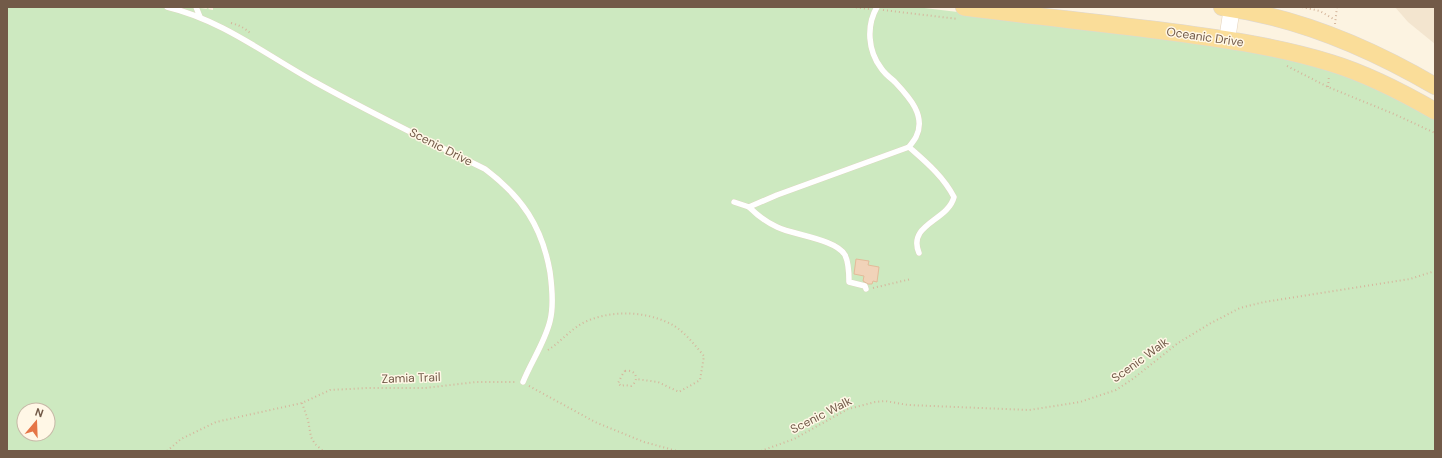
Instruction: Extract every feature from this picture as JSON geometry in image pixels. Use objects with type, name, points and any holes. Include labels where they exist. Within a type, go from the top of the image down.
[{"type":"main road","points":[[1228,7],[1302,26],[1348,43],[1378,55],[1435,86]]},
{"type":"main road","name":"Oceanic Drive","points":[[961,13],[1227,40],[1270,47],[1332,63],[1405,94],[1435,111]]},
{"type":"street","points":[[1227,40],[1228,7]]},
{"type":"lane","name":"Scenic Drive","points":[[167,7],[182,9],[225,29],[314,82],[485,169],[503,183],[530,216],[540,235],[548,261],[552,283],[550,320],[545,336],[523,382]]},
{"type":"lane","points":[[196,7],[200,17]]},
{"type":"lane","points":[[749,207],[777,195],[909,147],[916,137],[919,124],[918,112],[912,101],[881,69],[872,52],[870,40],[871,24],[876,8]]},
{"type":"lane","points":[[909,147],[935,170],[954,197],[948,210],[921,230],[916,239],[916,247],[919,253]]},
{"type":"lane","points":[[734,202],[749,207],[765,220],[777,227],[819,239],[833,245],[844,253],[848,265],[849,282],[866,286],[866,289]]},
{"type":"path","points":[[852,7],[961,13]]},
{"type":"path","points":[[1302,7],[1320,11],[1335,20]]},
{"type":"path","points":[[225,21],[237,24],[246,29],[254,38]]},
{"type":"path","points":[[1281,64],[1288,66],[1328,87],[1394,114],[1435,133]]},
{"type":"path","name":"Scenic Walk","points":[[761,451],[794,439],[848,410],[875,402],[885,401],[908,404],[1029,410],[1080,402],[1116,390],[1134,378],[1178,343],[1240,308],[1264,302],[1410,279],[1435,271]]},
{"type":"path","points":[[866,289],[911,279]]},
{"type":"path","points":[[531,363],[541,361],[548,350],[556,345],[566,334],[586,321],[607,315],[628,313],[651,316],[671,324],[689,338],[704,356],[700,380],[679,392],[658,382],[636,379]]},
{"type":"path","points":[[625,371],[632,371],[636,379],[634,384],[631,386],[621,386],[618,383],[625,371]]},
{"type":"path","name":"Zamia Trail","points":[[167,451],[181,439],[216,422],[302,402],[330,390],[425,388],[476,382],[523,382]]},
{"type":"path","points":[[523,382],[595,422],[644,442],[677,451]]},
{"type":"path","points":[[302,402],[312,438],[315,444],[323,451]]},
{"type":"shaded area","points":[[1395,7],[1435,7],[1435,44],[1408,22]]},
{"type":"green space","points":[[7,7],[193,7],[207,9],[206,7],[210,7],[208,9],[213,10],[213,7],[916,7],[1123,32],[1269,52],[1366,82],[1435,118],[1435,451],[7,451]]},
{"type":"building","points":[[856,259],[869,261],[868,265],[879,267],[877,282],[873,281],[872,284],[868,284],[863,281],[864,276],[854,274]]}]
